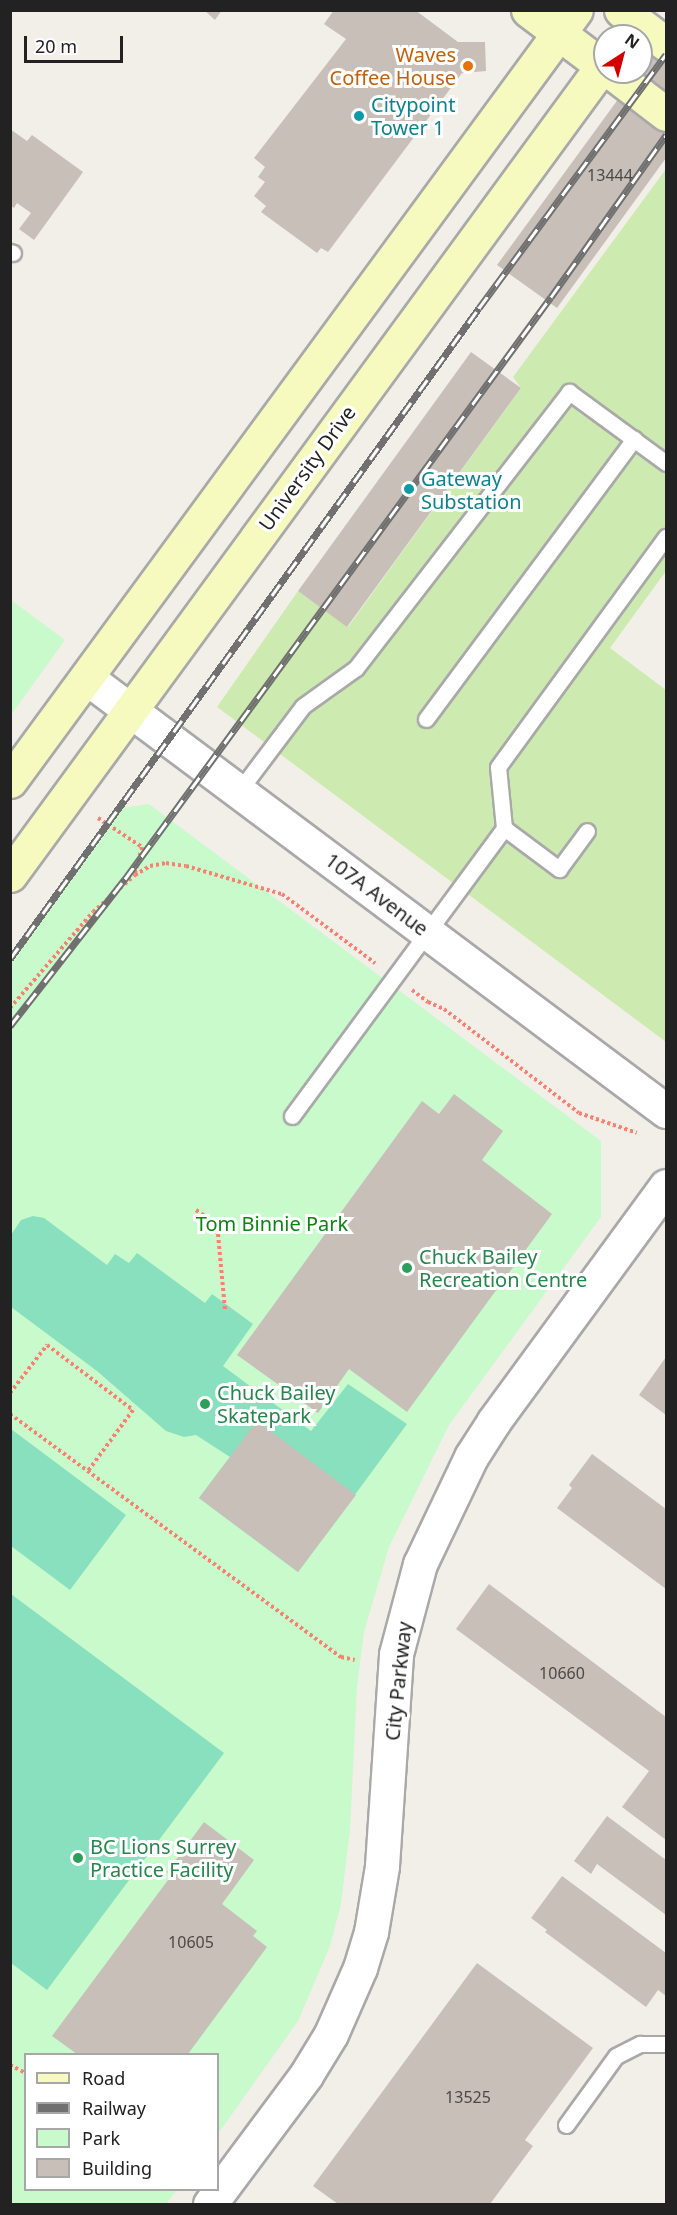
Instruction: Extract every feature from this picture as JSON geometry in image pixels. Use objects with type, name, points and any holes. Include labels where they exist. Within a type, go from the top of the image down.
[{"type":"main road","points":[[528,10],[568,22],[593,52]]},
{"type":"main road","points":[[631,20],[666,44]]},
{"type":"main road","points":[[10,782],[568,22]]},
{"type":"main road","name":"University Drive","points":[[10,874],[593,84]]},
{"type":"main road","points":[[628,84],[666,114]]},
{"type":"street","name":"107A Avenue","points":[[87,678],[666,1111]]},
{"type":"street","name":"City Parkway","points":[[210,2205],[306,2075],[331,2034],[360,1968],[373,1921],[382,1866],[396,1654],[405,1614],[429,1544],[471,1457],[494,1421],[666,1186]]},
{"type":"lane","points":[[240,792],[303,706],[356,668],[569,392],[666,463]]},
{"type":"lane","points":[[426,719],[634,439]]},
{"type":"lane","points":[[292,1116],[504,828],[498,767],[666,537]]},
{"type":"lane","points":[[504,828],[559,869],[587,831]]},
{"type":"lane","points":[[566,2125],[616,2056],[640,2044],[666,2044]]},
{"type":"path","points":[[98,818],[142,847],[135,875]]},
{"type":"path","points":[[10,1008],[93,912],[135,875],[150,866],[166,863],[186,866],[282,894],[382,968]]},
{"type":"path","points":[[411,990],[428,1002],[444,1009],[579,1113],[639,1134],[643,1139]]},
{"type":"path","points":[[196,1210],[212,1221],[218,1234],[225,1310]]},
{"type":"path","points":[[10,1393],[46,1345],[133,1410],[88,1471]]},
{"type":"path","points":[[10,1414],[341,1657],[355,1660]]},
{"type":"path","points":[[10,2065],[24,2072]]},
{"type":"green space","points":[[666,169],[666,571],[610,648],[666,690],[666,1042],[217,707],[298,591],[348,627],[521,388],[513,377]]},
{"type":"green space","points":[[11,600],[65,640],[11,715]]},
{"type":"green space","name":"Tom Binnie Park","points":[[149,804],[601,1141],[601,1217],[449,1425],[389,1547],[364,1632],[357,1687],[350,1830],[341,1904],[330,1946],[298,2021],[219,2133],[219,2053],[24,2053],[24,2191],[176,2191],[166,2204],[11,2204],[11,952],[115,809]]},
{"type":"green space","name":"Chuck Bailey Skatepark","points":[[33,1216],[44,1218],[107,1265],[115,1254],[129,1263],[137,1253],[205,1303],[212,1294],[253,1324],[223,1366],[311,1431],[348,1384],[407,1424],[298,1572],[199,1498],[230,1457],[196,1435],[184,1437],[166,1431],[97,1371],[11,1307],[11,1235],[21,1220]]},
{"type":"green space","points":[[11,1429],[126,1515],[70,1590],[11,1546]]},
{"type":"green space","name":"BC Lions Surrey Practice Facility","points":[[11,1594],[224,1753],[47,1990],[11,1963]]},
{"type":"building","points":[[204,10],[222,10],[215,20]]},
{"type":"building","name":"Citypoint Tower 1","points":[[334,10],[415,10],[458,42],[485,42],[486,71],[462,73],[328,252],[321,248],[317,253],[261,212],[266,206],[254,196],[265,182],[258,177],[265,167],[254,158],[346,39],[324,24]]},
{"type":"building","points":[[666,33],[666,158],[557,308],[497,265],[629,84],[653,84],[653,51]]},
{"type":"building","points":[[10,129],[27,141],[32,135],[83,172],[34,240],[19,229],[31,213],[17,203],[14,208],[10,205]]},
{"type":"building","name":"Gateway Substation","points":[[471,352],[521,388],[347,627],[298,591]]},
{"type":"building","name":"Chuck Bailey Recreation Centre","points":[[454,1094],[503,1131],[482,1160],[552,1214],[407,1412],[349,1369],[318,1413],[237,1355],[422,1101],[439,1114]]},
{"type":"building","points":[[666,1357],[666,1415],[639,1395]]},
{"type":"building","points":[[257,1421],[356,1495],[298,1572],[199,1498]]},
{"type":"building","points":[[592,1454],[666,1509],[666,1589],[557,1508],[572,1488],[569,1485]]},
{"type":"building","points":[[489,1584],[666,1717],[666,1840],[622,1807],[649,1771],[456,1629]]},
{"type":"building","points":[[607,1816],[666,1860],[666,1915],[597,1864],[591,1874],[574,1861]]},
{"type":"building","points":[[204,1822],[254,1860],[222,1904],[257,1931],[253,1936],[267,1947],[189,2053],[76,2053],[52,2036],[171,1876],[167,1872]]},
{"type":"building","points":[[562,1876],[666,1953],[666,1996],[658,1990],[646,2007],[545,1932],[547,1930],[531,1918]]},
{"type":"building","points":[[477,1963],[593,2048],[525,2140],[533,2146],[490,2204],[338,2204],[313,2186]]},
{"type":"railway","points":[[10,959],[479,308],[666,54]]},
{"type":"railway","points":[[10,1026],[125,879],[551,297],[666,135]]},
{"type":"place","name":"Waves Coffee House","points":[[468,66]]},
{"type":"place","name":"Citypoint Tower 1","points":[[359,116]]},
{"type":"place","name":"Gateway Substation","points":[[409,489]]},
{"type":"place","name":"Chuck Bailey Recreation Centre","points":[[407,1268]]},
{"type":"place","name":"Chuck Bailey Skatepark","points":[[205,1404]]},
{"type":"place","name":"BC Lions Surrey Practice Facility","points":[[78,1858]]}]
